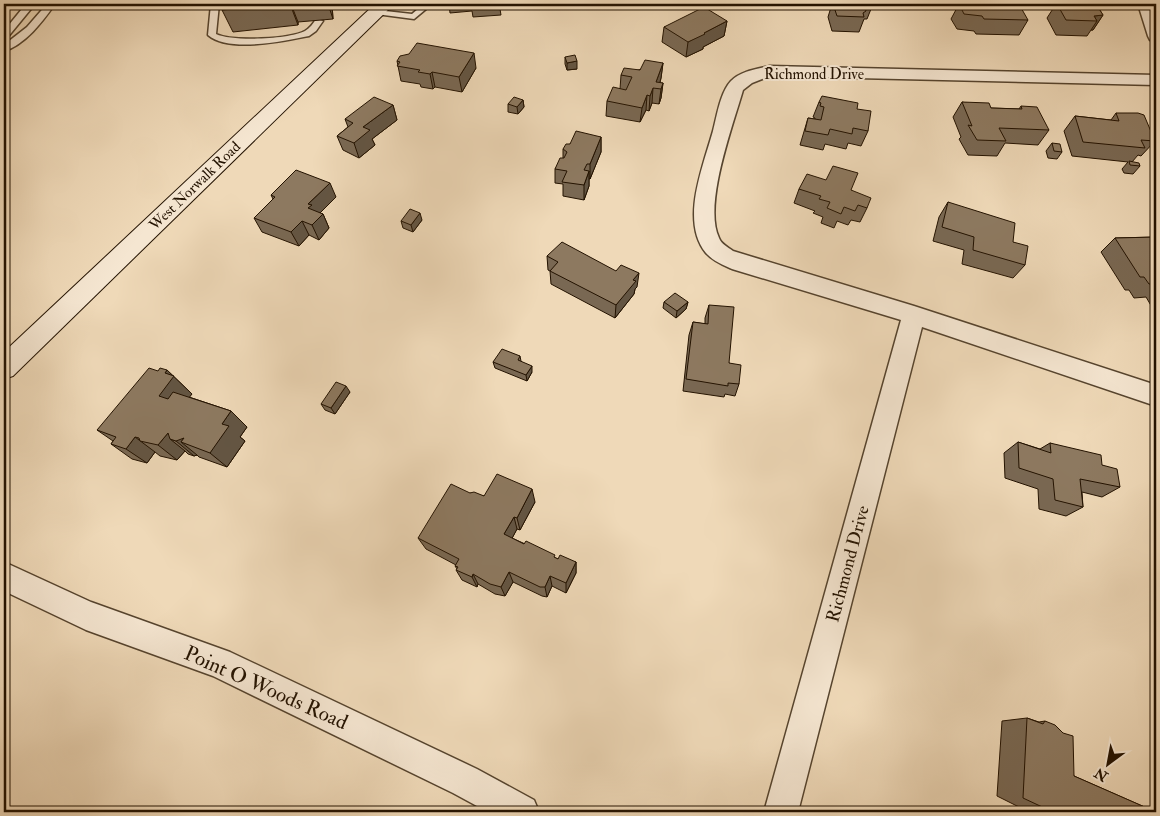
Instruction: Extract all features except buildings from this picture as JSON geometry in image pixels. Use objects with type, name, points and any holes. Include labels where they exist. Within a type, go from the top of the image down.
[{"type":"main road","name":"West Norwalk Road","points":[[4,368],[381,8]]},
{"type":"street","points":[[1146,4],[1156,36]]},
{"type":"street","name":"Richmond Drive","points":[[1156,80],[770,72],[749,77],[736,86],[729,102],[705,193],[705,226],[708,238],[714,248],[740,263],[914,315],[1156,395]]},
{"type":"street","name":"Richmond Drive","points":[[781,812],[914,315]]},
{"type":"street","name":"Point O Woods Road","points":[[4,576],[86,615],[220,662],[457,777],[522,812]]},
{"type":"lane","points":[[4,36],[31,4]]},
{"type":"lane","points":[[4,49],[31,29],[51,4]]},
{"type":"lane","points":[[215,4],[212,35],[219,40],[234,42],[306,34],[313,30],[318,21]]},
{"type":"lane","points":[[381,8],[414,17],[428,4]]}]
